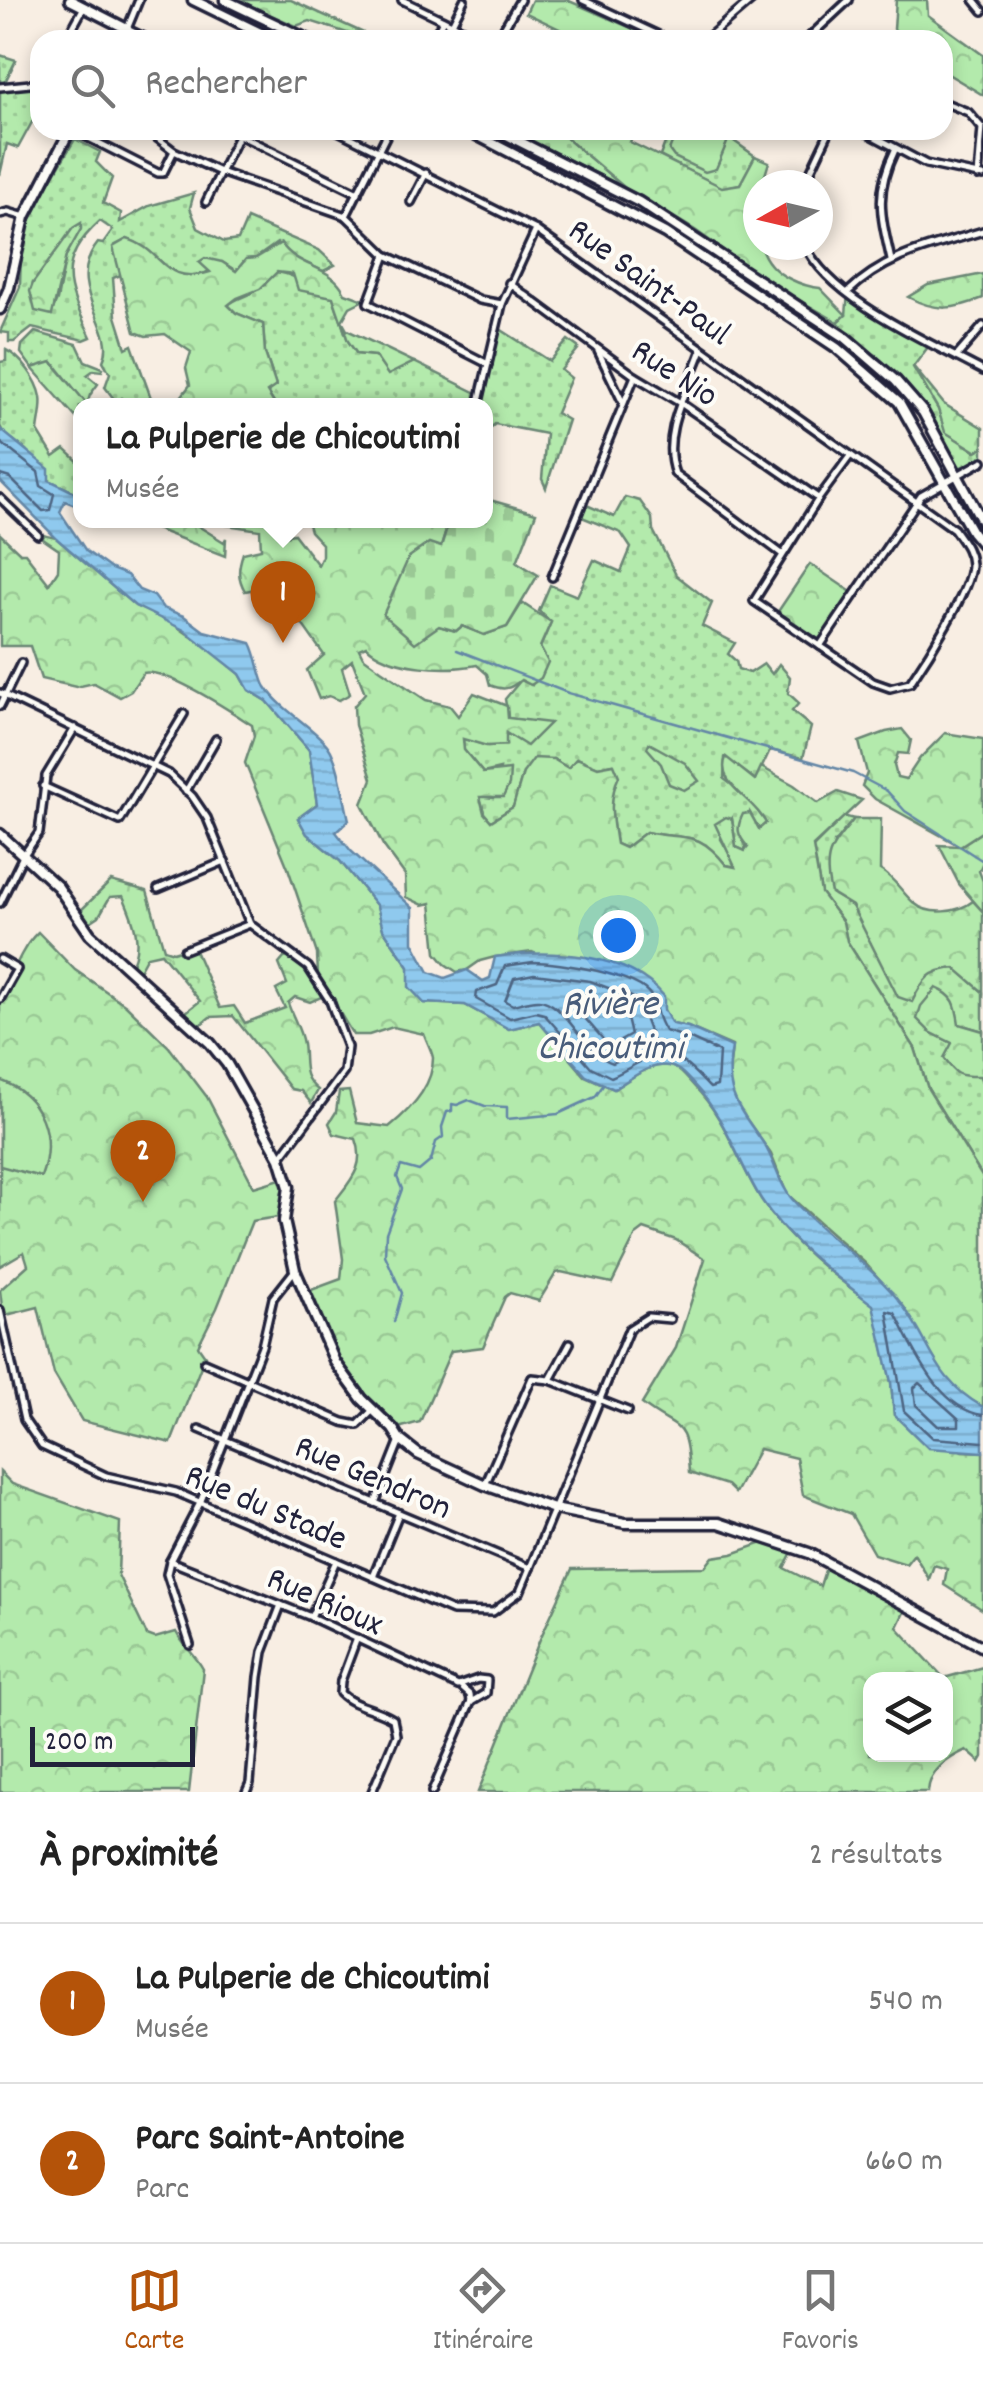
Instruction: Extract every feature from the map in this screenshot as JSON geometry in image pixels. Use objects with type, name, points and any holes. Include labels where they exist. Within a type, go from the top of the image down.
[{"type":"street","points":[[70,0],[83,3],[126,29],[139,0]]},
{"type":"street","points":[[193,0],[255,30]]},
{"type":"street","points":[[225,0],[288,30]]},
{"type":"street","points":[[402,0],[465,30]]},
{"type":"street","points":[[452,24],[464,0]]},
{"type":"street","points":[[503,30],[520,0]]},
{"type":"street","points":[[583,0],[648,30]]},
{"type":"street","points":[[718,30],[752,0]]},
{"type":"street","points":[[817,30],[849,0]]},
{"type":"street","points":[[974,0],[983,11]]},
{"type":"street","points":[[71,30],[83,3]]},
{"type":"street","points":[[438,30],[443,20]]},
{"type":"street","points":[[0,87],[30,84]]},
{"type":"street","points":[[878,140],[926,164],[980,176],[982,128],[968,112],[953,106]]},
{"type":"street","points":[[0,309],[25,217],[66,140]]},
{"type":"street","points":[[91,140],[158,173],[164,173],[174,150]]},
{"type":"street","points":[[160,140],[220,172],[346,216],[386,255],[480,300],[502,304]]},
{"type":"street","points":[[206,202],[236,140]]},
{"type":"street","points":[[255,140],[358,193]]},
{"type":"street","name":"Rue Saint-Paul","points":[[358,140],[536,230],[954,529],[968,549],[972,568],[940,637],[910,684],[890,688],[873,682],[820,647]]},
{"type":"street","points":[[346,216],[384,140]]},
{"type":"street","points":[[487,140],[664,233],[837,348],[900,402],[983,545]]},
{"type":"street","points":[[517,140],[639,202],[846,338],[896,381],[922,412],[960,473],[983,523]]},
{"type":"street","points":[[811,170],[825,140]]},
{"type":"street","points":[[891,260],[879,208],[882,176],[894,150]]},
{"type":"street","points":[[411,202],[426,173]]},
{"type":"street","points":[[0,214],[25,217]]},
{"type":"street","points":[[480,398],[508,283],[536,230]]},
{"type":"street","points":[[848,292],[870,271],[891,260],[983,231]]},
{"type":"street","points":[[386,255],[368,303],[488,364]]},
{"type":"street","points":[[812,260],[882,316],[983,371]]},
{"type":"street","name":"Rue Nio","points":[[508,283],[635,376],[819,498]]},
{"type":"street","points":[[956,357],[983,326]]},
{"type":"street","points":[[597,348],[624,403]]},
{"type":"street","points":[[702,351],[670,436],[669,458],[675,474],[782,554]]},
{"type":"street","points":[[552,577],[635,376]]},
{"type":"street","points":[[850,456],[754,601],[820,647],[921,496],[983,461]]},
{"type":"street","points":[[0,498],[38,536]]},
{"type":"street","points":[[0,706],[21,662]]},
{"type":"street","points":[[3,693],[169,774],[206,818],[250,924],[308,967],[330,1001],[348,1048],[344,1072],[280,1158]]},
{"type":"street","points":[[42,786],[120,821],[184,714]]},
{"type":"street","points":[[0,903],[39,833],[42,786],[75,728]]},
{"type":"street","points":[[186,791],[216,739]]},
{"type":"street","points":[[0,834],[58,888],[90,934],[210,1043],[227,1064],[280,1158],[289,1187],[285,1226],[295,1270],[334,1362],[400,1440],[418,1454],[485,1485],[554,1509],[625,1523],[719,1523],[819,1557],[983,1648]]},
{"type":"street","points":[[158,888],[226,861]]},
{"type":"street","points":[[184,950],[250,924]]},
{"type":"street","points":[[0,960],[17,968],[0,999]]},
{"type":"street","points":[[190,1645],[167,1574],[170,1561],[200,1503],[262,1346],[273,1298],[295,1270]]},
{"type":"street","name":"Rue du Stade","points":[[0,1310],[24,1420],[42,1446],[106,1476],[176,1492],[452,1611],[493,1612],[520,1592],[629,1329],[648,1317],[670,1319]]},
{"type":"street","points":[[550,1380],[570,1343]]},
{"type":"street","points":[[204,1362],[343,1422],[358,1425],[373,1410]]},
{"type":"street","points":[[485,1485],[532,1378],[550,1380],[628,1411]]},
{"type":"street","name":"Rue Gendron","points":[[198,1429],[530,1568]]},
{"type":"street","points":[[375,1503],[400,1440]]},
{"type":"street","points":[[373,1577],[399,1513]]},
{"type":"street","name":"Rue Rioux","points":[[170,1561],[357,1638],[460,1687],[470,1695],[471,1702],[486,1693],[487,1680],[474,1679],[460,1687]]},
{"type":"street","points":[[310,1617],[336,1561]]},
{"type":"street","points":[[246,1792],[263,1652],[281,1605]]},
{"type":"street","points":[[357,1638],[340,1693],[348,1701],[393,1719],[396,1736],[372,1792]]},
{"type":"street","points":[[432,1792],[471,1702]]},
{"type":"green space","points":[[237,0],[291,0],[357,30],[338,30],[310,21],[296,26]]},
{"type":"green space","points":[[532,0],[567,0],[636,30],[562,30],[526,13]]},
{"type":"green space","points":[[896,0],[927,0],[928,15],[949,30],[895,30]]},
{"type":"green space","points":[[953,33],[983,55],[983,95],[953,77]]},
{"type":"green space","points":[[0,55],[16,60],[3,86],[30,84],[30,126],[18,148],[7,144],[0,175]]},
{"type":"green space","points":[[77,140],[100,152],[96,162],[112,178],[103,203],[121,213],[120,222],[149,206],[194,193],[190,208],[198,228],[224,242],[238,240],[247,219],[319,250],[335,265],[323,271],[297,259],[277,243],[256,258],[246,259],[236,271],[222,262],[192,277],[171,270],[127,239],[114,246],[121,275],[113,278],[116,316],[126,348],[132,345],[151,398],[113,398],[105,387],[110,373],[103,361],[104,335],[86,276],[88,260],[98,243],[103,244],[113,230],[100,221],[85,236],[71,263],[72,290],[91,337],[84,340],[32,328],[9,342],[9,333],[0,332],[20,287],[21,252],[29,217]],"holes":[[[81,229],[66,255],[52,311],[33,283]]]},
{"type":"green space","points":[[529,140],[569,140],[624,187]]},
{"type":"green space","points":[[569,140],[631,140],[722,187],[740,184],[743,178],[743,260],[767,260],[790,279],[820,288],[846,315],[838,322],[774,286],[695,230],[624,187]]},
{"type":"green space","points":[[666,140],[734,140],[755,156],[748,170],[743,170],[740,184],[722,188],[660,156]]},
{"type":"green space","points":[[673,140],[728,140],[716,169],[705,172],[674,157],[669,150]]},
{"type":"green space","points":[[755,156],[769,162],[767,170],[748,170]]},
{"type":"green space","points":[[81,223],[66,256],[52,315],[35,311],[30,291],[33,283],[73,228]]},
{"type":"green space","points":[[127,239],[172,271],[194,275],[210,272],[199,262],[205,258],[236,271],[246,259],[256,258],[281,243],[296,258],[331,277],[345,293],[364,300],[350,307],[342,321],[347,330],[414,362],[388,375],[375,356],[357,354],[348,341],[333,297],[298,290],[293,274],[277,272],[260,289],[228,305],[236,313],[263,324],[265,353],[276,386],[267,392],[271,398],[180,398],[190,385],[186,368],[191,352],[165,334],[146,336],[135,332],[113,247]]},
{"type":"green space","points":[[277,272],[286,274],[333,297],[348,341],[357,354],[375,356],[388,374],[414,362],[481,395],[500,329],[550,361],[568,340],[579,348],[561,370],[571,378],[556,413],[568,420],[546,488],[542,479],[546,434],[493,426],[493,398],[271,398],[267,392],[276,385],[265,353],[263,324],[236,313],[228,305],[261,287]]},
{"type":"green space","points":[[983,274],[983,298],[963,305],[936,307],[908,297],[928,285]]},
{"type":"green space","points":[[848,292],[931,343],[913,367],[938,409],[946,432],[975,451],[983,447],[983,459],[956,469],[933,426],[838,322],[846,315]]},
{"type":"green space","points":[[35,332],[77,344],[85,361],[103,368],[87,375],[98,384],[89,398],[81,398],[53,362],[32,368],[21,353],[22,345]]},
{"type":"green space","points":[[6,350],[23,363],[36,383],[41,401],[38,431],[54,457],[65,449],[73,456],[73,492],[49,480],[26,450],[3,432],[0,362],[6,361]]},
{"type":"green space","points":[[52,362],[82,398],[73,398],[73,414],[32,368]]},
{"type":"green space","points":[[913,366],[944,404],[983,428],[983,447],[976,451],[945,432],[938,409]]},
{"type":"green space","points":[[625,497],[640,501],[652,518],[653,530],[676,575],[712,603],[702,626],[735,643],[728,654],[738,669],[750,673],[764,664],[772,674],[779,664],[790,677],[788,693],[799,703],[792,711],[811,727],[803,758],[770,750],[756,780],[725,758],[724,779],[748,797],[767,824],[759,829],[750,813],[745,851],[736,847],[732,819],[721,839],[737,867],[726,865],[707,846],[690,838],[646,832],[625,848],[616,844],[612,801],[618,776],[613,764],[598,767],[577,758],[568,768],[553,759],[523,773],[513,807],[491,821],[484,813],[480,796],[494,798],[500,769],[483,773],[464,750],[463,738],[487,746],[506,745],[505,732],[549,724],[508,718],[505,699],[521,680],[532,685],[540,648],[551,622],[539,611],[550,585],[577,596],[594,560],[621,572],[631,548],[621,533],[577,515],[582,503],[614,517]]},
{"type":"green space","points":[[493,501],[536,513],[517,562],[538,575],[507,627],[484,635],[462,626],[456,631],[439,626],[415,643],[383,615],[409,557],[429,543],[441,547],[447,528],[493,528]]},
{"type":"green space","points":[[153,528],[201,528],[224,542],[226,538],[225,556]]},
{"type":"green space","points":[[247,528],[277,528],[279,537],[294,534],[318,565],[322,544],[309,528],[447,528],[441,547],[439,626],[456,631],[462,626],[484,635],[507,627],[522,603],[551,622],[540,647],[548,662],[541,678],[531,685],[521,680],[499,688],[490,685],[487,674],[477,665],[450,668],[403,664],[366,646],[359,649],[363,657],[381,670],[426,700],[450,706],[458,716],[474,693],[507,706],[508,718],[550,723],[527,746],[506,733],[506,745],[487,746],[463,739],[464,750],[483,773],[510,770],[503,797],[480,797],[484,813],[491,821],[513,807],[523,773],[534,758],[553,759],[568,768],[577,758],[598,767],[614,764],[619,776],[612,801],[616,844],[625,848],[646,832],[690,838],[716,853],[726,865],[735,867],[715,824],[726,817],[732,819],[736,847],[745,851],[748,847],[739,831],[743,814],[750,813],[759,829],[766,823],[730,783],[724,767],[726,757],[755,780],[761,767],[818,803],[838,792],[862,800],[813,846],[821,893],[843,922],[847,941],[915,1048],[928,1089],[983,1178],[983,1407],[947,1381],[904,1307],[865,1263],[787,1194],[771,1154],[738,1107],[728,1084],[732,1046],[672,1024],[664,1010],[532,952],[480,961],[457,972],[445,964],[436,953],[431,903],[423,905],[406,897],[405,875],[383,845],[362,804],[372,779],[355,725],[354,706],[365,693],[352,660],[342,668],[350,694],[339,700],[329,696],[319,699],[307,670],[324,655],[288,604],[281,584],[245,591],[239,568],[243,553],[261,549],[260,530]]},
{"type":"green space","points":[[0,534],[20,553],[25,553],[49,584],[58,570],[59,550],[43,535],[56,538],[135,606],[169,621],[215,653],[240,674],[249,690],[267,701],[309,750],[317,804],[298,818],[307,834],[340,861],[377,906],[383,929],[409,967],[424,1003],[465,1005],[509,1029],[539,1022],[585,1076],[614,1089],[644,1070],[669,1066],[677,1069],[705,1098],[772,1215],[812,1257],[874,1305],[894,1415],[962,1451],[983,1452],[983,1610],[944,1585],[947,1569],[934,1565],[929,1579],[914,1554],[906,1564],[874,1554],[851,1514],[803,1495],[796,1458],[759,1449],[735,1493],[727,1485],[689,1473],[686,1443],[679,1429],[642,1404],[676,1348],[705,1259],[676,1240],[644,1229],[636,1235],[612,1283],[561,1272],[556,1273],[539,1301],[510,1293],[483,1347],[451,1351],[420,1422],[391,1430],[335,1362],[303,1293],[341,1279],[343,1259],[335,1201],[355,1172],[359,1149],[356,1139],[334,1134],[329,1123],[336,1112],[339,1092],[349,1091],[357,1123],[389,1127],[412,1106],[429,1079],[433,1058],[424,1034],[393,1027],[369,1035],[353,1035],[318,976],[317,954],[288,868],[245,763],[254,736],[252,725],[167,677],[143,673],[131,691],[120,697],[94,683],[76,687],[41,679],[30,646],[0,646]]},
{"type":"green space","points":[[810,564],[856,595],[822,647],[775,616]]},
{"type":"green space","points":[[902,729],[911,740],[908,754],[898,753],[894,765],[897,777],[906,779],[945,733],[983,739],[983,831],[960,846],[875,799],[862,786],[867,773],[859,742]]},
{"type":"green space","points":[[649,743],[685,763],[699,781],[684,790],[669,784],[661,764],[647,748]]},
{"type":"green space","points":[[839,815],[854,819],[834,843],[831,893],[852,906],[871,939],[924,978],[936,970],[956,968],[983,992],[983,1031],[959,1024],[930,1032],[952,1043],[974,1075],[980,1076],[983,1178],[928,1089],[915,1048],[847,941],[843,922],[821,893],[813,847],[839,821]]},
{"type":"green space","points":[[854,819],[881,819],[880,870],[914,903],[927,910],[944,911],[973,901],[983,912],[983,992],[955,968],[928,977],[912,1002],[898,997],[852,906],[831,893],[827,870],[830,853]]},
{"type":"green space","points":[[983,831],[983,862],[979,871],[983,881],[983,912],[959,884],[939,845],[960,846]]},
{"type":"green space","points":[[111,881],[147,891],[164,949],[173,952],[193,946],[220,1008],[234,1006],[245,1023],[285,1008],[276,990],[287,984],[279,964],[284,958],[292,955],[308,967],[326,995],[310,1002],[295,997],[288,1003],[302,1039],[306,1075],[318,1090],[311,1103],[301,1091],[291,1089],[233,1016],[210,1017],[195,1029],[181,1016],[200,1001],[161,953],[147,956],[136,976],[129,970],[137,942],[123,896],[110,897],[99,916],[84,926],[77,914]]},
{"type":"green space","points":[[38,932],[75,970],[126,1005],[169,1047],[207,1097],[254,1187],[287,1177],[286,1216],[252,1221],[198,1346],[205,1356],[171,1443],[82,1421],[54,1374],[38,1307],[3,1316],[0,1290],[28,1265],[24,1252],[0,1266],[0,1001],[21,955]]},
{"type":"green space","points":[[936,988],[954,1001],[959,1024],[983,1031],[983,1085],[980,1076],[963,1075],[952,1069],[944,1058],[952,1043],[930,1032],[917,1019],[921,1006]]},
{"type":"green space","points":[[0,1080],[26,1096],[42,1119],[47,1147],[41,1177],[0,1166]]},
{"type":"green space","points":[[0,1472],[12,1484],[120,1522],[118,1575],[147,1635],[155,1638],[176,1632],[203,1669],[189,1792],[0,1792]]},
{"type":"green space","points":[[771,1540],[794,1548],[784,1568],[820,1586],[828,1561],[907,1606],[897,1627],[938,1672],[863,1672],[863,1762],[946,1762],[936,1771],[928,1792],[478,1792],[572,1569],[705,1567],[713,1557]]},
{"type":"green space","points":[[983,1667],[980,1762],[966,1750],[953,1757],[953,1675]]},
{"type":"water","name":"Rivière Chicoutimi","points":[[0,429],[49,469],[49,480],[73,492],[73,504],[65,501],[60,512],[86,551],[127,575],[163,608],[184,616],[204,631],[251,643],[266,687],[332,753],[349,820],[336,832],[413,908],[413,942],[429,972],[445,978],[467,970],[483,981],[490,978],[495,957],[516,955],[562,954],[608,962],[648,981],[664,996],[664,1010],[672,1024],[732,1047],[730,1076],[735,1099],[768,1151],[787,1193],[891,1291],[944,1373],[983,1407],[983,1452],[928,1448],[894,1415],[891,1382],[873,1305],[812,1257],[772,1215],[715,1111],[681,1072],[669,1066],[653,1067],[614,1089],[586,1076],[539,1022],[509,1029],[465,1005],[424,1003],[409,987],[409,967],[383,929],[377,906],[340,861],[307,834],[298,818],[317,804],[309,750],[267,701],[249,690],[240,674],[184,630],[135,606],[56,538],[0,481]]},
{"type":"waterway","points":[[457,650],[568,693],[853,773],[887,791],[905,811],[983,861]]},
{"type":"waterway","points":[[394,1322],[402,1293],[385,1255],[386,1233],[402,1189],[397,1177],[401,1166],[419,1171],[431,1161],[452,1104],[469,1100],[485,1106],[507,1107],[507,1119],[558,1114],[595,1097],[604,1084]]},
{"type":"place","name":"La Pulperie de Chicoutimi","points":[[283,643]]},
{"type":"place","name":"Parc Saint-Antoine","points":[[143,1202]]}]
